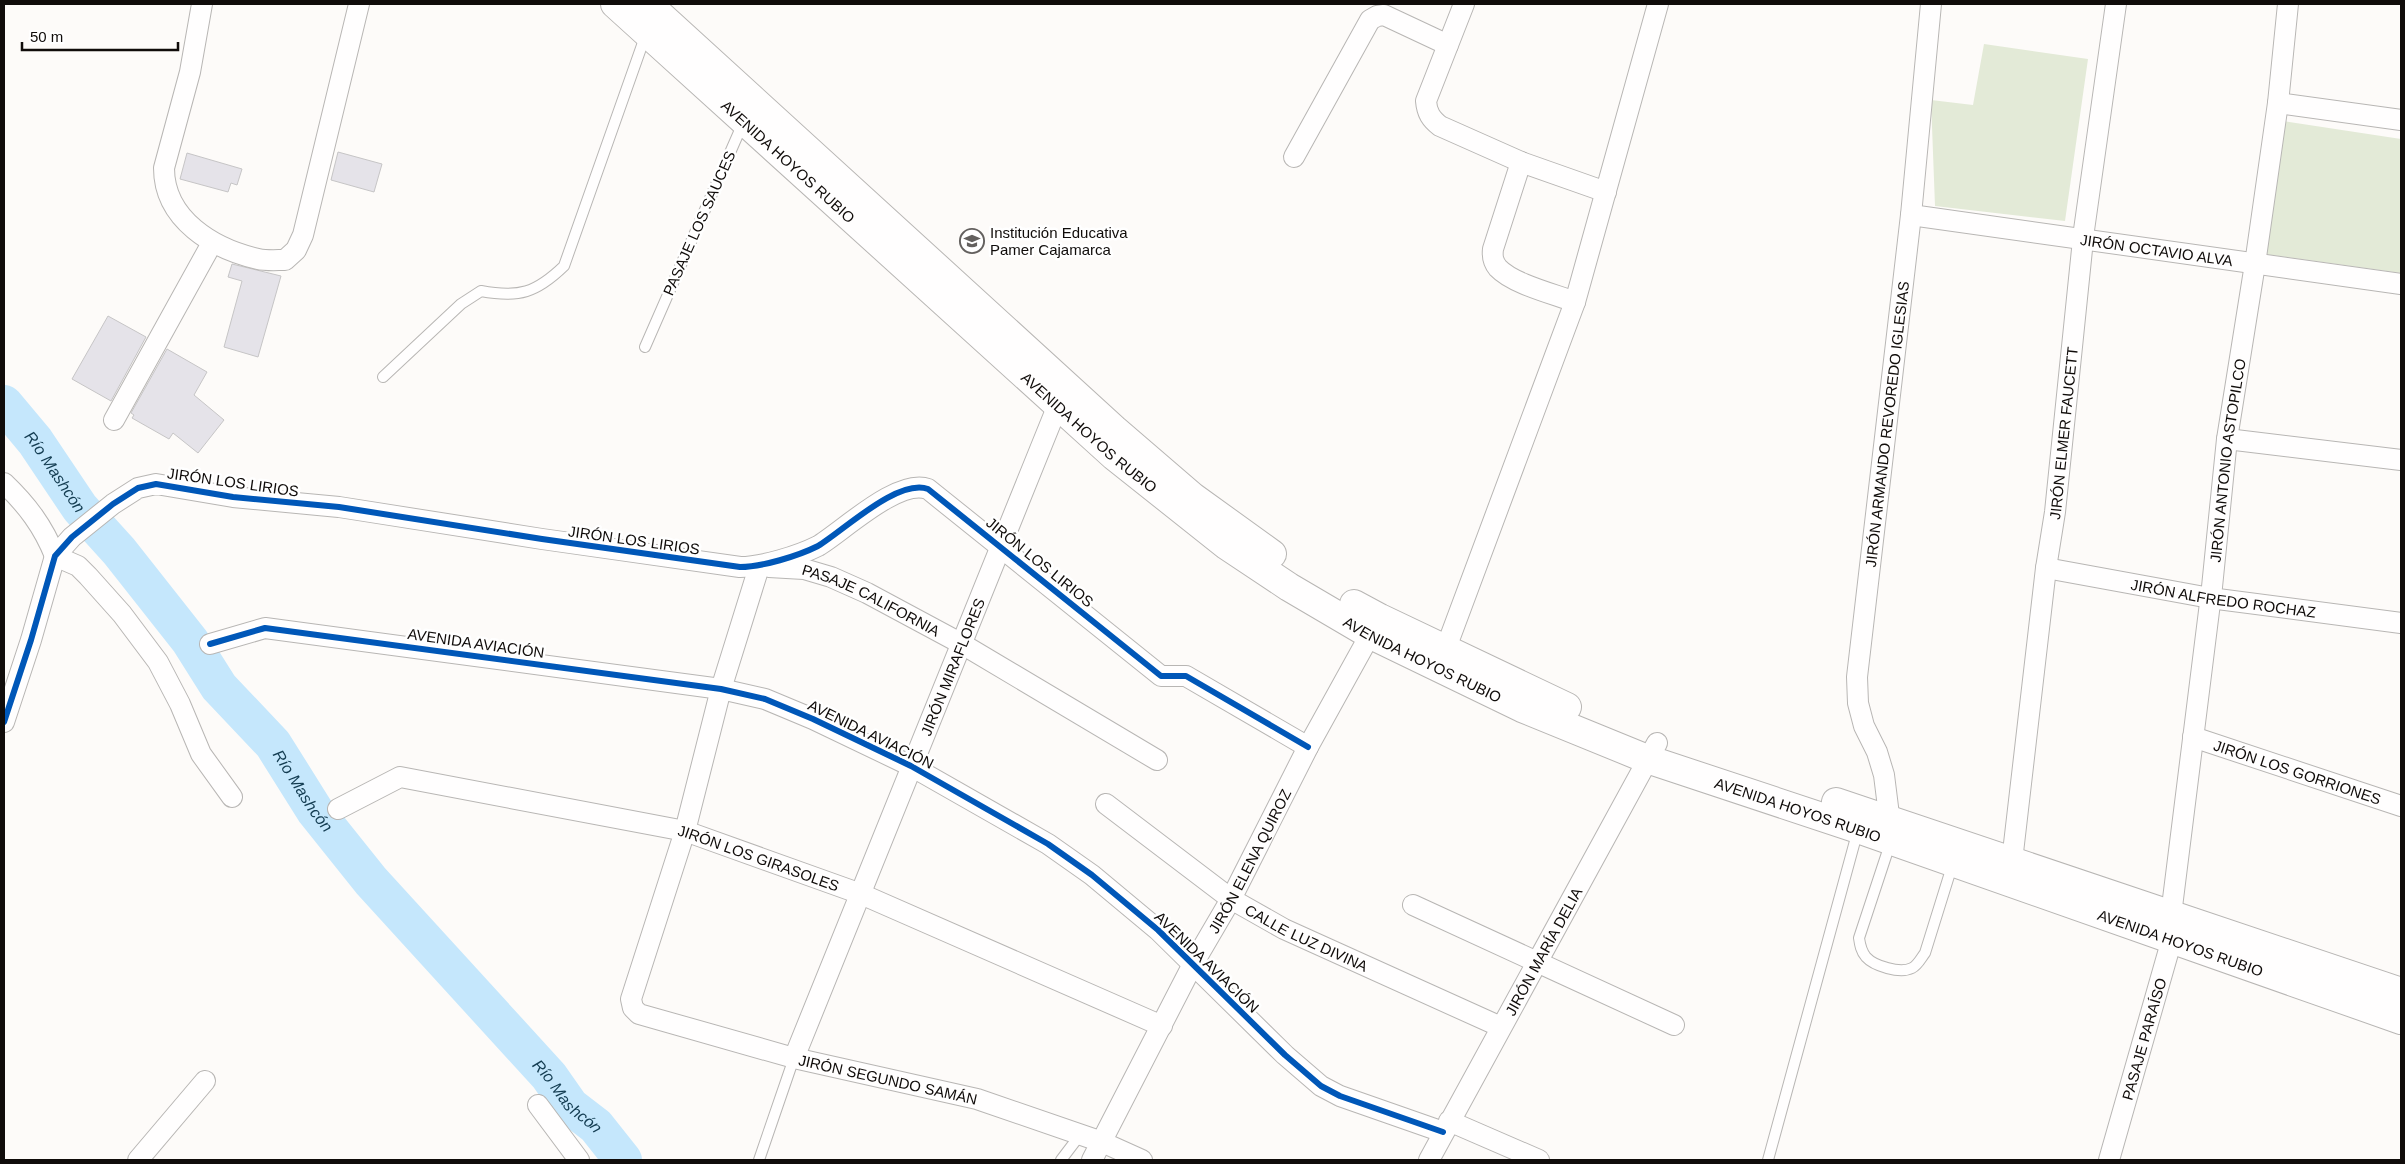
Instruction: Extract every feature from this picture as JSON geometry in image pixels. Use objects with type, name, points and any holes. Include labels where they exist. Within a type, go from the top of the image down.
[{"type":"main road","name":"AVENIDA HOYOS RUBIO","points":[[615,4],[649,15],[749,111],[1062,395],[1114,456],[1226,546],[1289,587],[1375,626],[1522,708],[1891,830],[2012,862],[2401,1020]]},
{"type":"main road","name":"AVENIDA HOYOS RUBIO","points":[[1375,626],[1446,648],[1652,751],[1858,829],[1891,830],[1954,862],[2171,927],[2401,992]]},
{"type":"street","points":[[202,4],[190,72],[164,168],[164,181],[175,209],[188,224],[212,243],[260,260],[285,260],[296,250],[303,235],[359,4]]},
{"type":"street","points":[[1464,4],[1426,102],[1426,111],[1432,120],[1440,126],[1521,162],[1606,192]]},
{"type":"street","points":[[1446,648],[1575,302],[1658,4]]},
{"type":"street","name":"JIRÓN ARMANDO REVOREDO IGLESIAS","points":[[1891,830],[1884,775],[1877,752],[1864,726],[1858,703],[1857,677],[1911,215],[1931,4]]},
{"type":"street","name":"JIRÓN ELMER FAUCETT","points":[[2012,862],[2046,568],[2055,512],[2083,241],[2116,4]]},
{"type":"street","name":"JIRÓN ANTONIO ASTOPILCO","points":[[2171,927],[2227,439],[2278,103],[2288,4]]},
{"type":"street","points":[[1294,157],[1370,20],[1384,15],[1448,45]]},
{"type":"street","points":[[2278,103],[2401,120]]},
{"type":"street","points":[[1521,162],[1493,249],[1492,259],[1497,267],[1510,277],[1575,302]]},
{"type":"street","name":"JIRÓN OCTAVIO ALVA","points":[[1911,215],[2083,241],[2401,284]]},
{"type":"street","points":[[114,420],[212,243]]},
{"type":"street","name":"JIRÓN MIRAFLORES","points":[[794,1058],[1062,395]]},
{"type":"street","points":[[2227,439],[2401,460]]},
{"type":"street","points":[[4,483],[46,532],[55,556],[78,566],[88,576],[122,614],[158,662],[201,754],[232,797]]},
{"type":"street","name":"JIRÓN LOS LIRIOS","points":[[4,722],[31,640],[55,556],[72,537],[113,504],[138,488],[156,484],[233,497],[339,508],[702,563],[759,567],[817,546],[866,510],[916,487],[928,489],[1161,676],[1186,676],[1308,747]]},
{"type":"street","points":[[685,831],[722,689],[759,567]]},
{"type":"street","name":"PASAJE CALIFORNIA","points":[[759,567],[804,569],[831,576],[867,593],[962,644],[1157,760]]},
{"type":"street","name":"JIRÓN ALFREDO ROCHAZ","points":[[2046,568],[2210,598],[2401,623]]},
{"type":"street","name":"JIRÓN ELENA QUIROZ","points":[[1092,1160],[1193,964],[1231,898],[1308,747],[1375,626]]},
{"type":"street","name":"AVENIDA AVIACIÓN","points":[[210,644],[264,628],[722,689],[765,700],[805,715],[912,766],[1048,844],[1092,875],[1158,930],[1285,1054],[1321,1086],[1340,1096],[1446,1126],[1539,1160]]},
{"type":"street","name":"JIRÓN LOS GORRIONES","points":[[2193,737],[2401,806]]},
{"type":"street","name":"JIRÓN MARÍA DELIA","points":[[1429,1160],[1652,751]]},
{"type":"street","name":"JIRÓN LOS GIRASOLES","points":[[338,809],[400,777],[685,831],[861,894],[1162,1026]]},
{"type":"street","name":"CALLE LUZ DIVINA","points":[[1106,804],[1231,898],[1284,929],[1501,1027]]},
{"type":"street","name":"JIRÓN SEGUNDO SAMÁN","points":[[685,831],[631,999],[633,1008],[639,1014],[794,1058],[968,1096],[1102,1142],[1142,1160]]},
{"type":"street","points":[[1413,906],[1674,1025]]},
{"type":"street","name":"PASAJE PARAÍSO","points":[[2109,1160],[2171,927]]},
{"type":"street","points":[[138,1160],[205,1081]]},
{"type":"street","points":[[538,1104],[579,1160]]},
{"type":"lane","points":[[382,377],[462,304],[481,291],[506,295],[530,291],[548,281],[564,266],[649,15]]},
{"type":"lane","name":"PASAJE LOS SAUCES","points":[[645,347],[749,111]]},
{"type":"lane","points":[[1768,1160],[1858,829]]},
{"type":"lane","points":[[1891,830],[1859,938],[1860,946],[1871,961],[1894,969],[1904,970],[1912,968],[1919,963],[1925,953],[1954,862]]},
{"type":"lane","points":[[761,1160],[794,1058]]},
{"type":"lane","points":[[1061,1160],[1080,1135]]},
{"type":"green space","points":[[1984,44],[2088,59],[2065,221],[1935,206],[1931,100],[1973,105]]},
{"type":"green space","points":[[2283,121],[2401,139],[2401,273],[2264,254]]},
{"type":"building","points":[[338,152],[382,164],[374,192],[331,180]]},
{"type":"building","points":[[187,153],[242,169],[237,185],[231,183],[228,192],[180,179]]},
{"type":"building","points":[[232,264],[281,276],[258,357],[224,347],[242,281],[228,277]]},
{"type":"building","points":[[108,316],[146,337],[111,401],[72,379]]},
{"type":"building","points":[[167,349],[207,372],[194,395],[224,420],[198,453],[173,433],[169,439],[132,418],[134,415],[131,413]]},
{"type":"waterway","name":"Río Mashcón","points":[[4,404],[35,441],[80,508],[119,551],[190,641],[219,687],[273,744],[315,811],[371,881],[549,1076],[570,1106],[596,1126],[623,1160]]},
{"type":"cycle path","points":[[4,722],[31,640],[55,556],[72,537],[113,504],[138,488],[156,484],[233,497],[339,507],[542,539],[740,567],[769,563],[810,550],[829,539],[887,498],[902,491],[916,488],[928,489],[1161,676],[1186,676],[1308,747]]},
{"type":"cycle path","points":[[210,644],[265,628],[721,689],[765,699],[813,719],[911,766],[1048,844],[1092,875],[1158,930],[1285,1055],[1321,1086],[1340,1096],[1443,1132]]},
{"type":"place","name":"Institución Educativa Pamer Cajamarca","points":[[972,241]]}]
